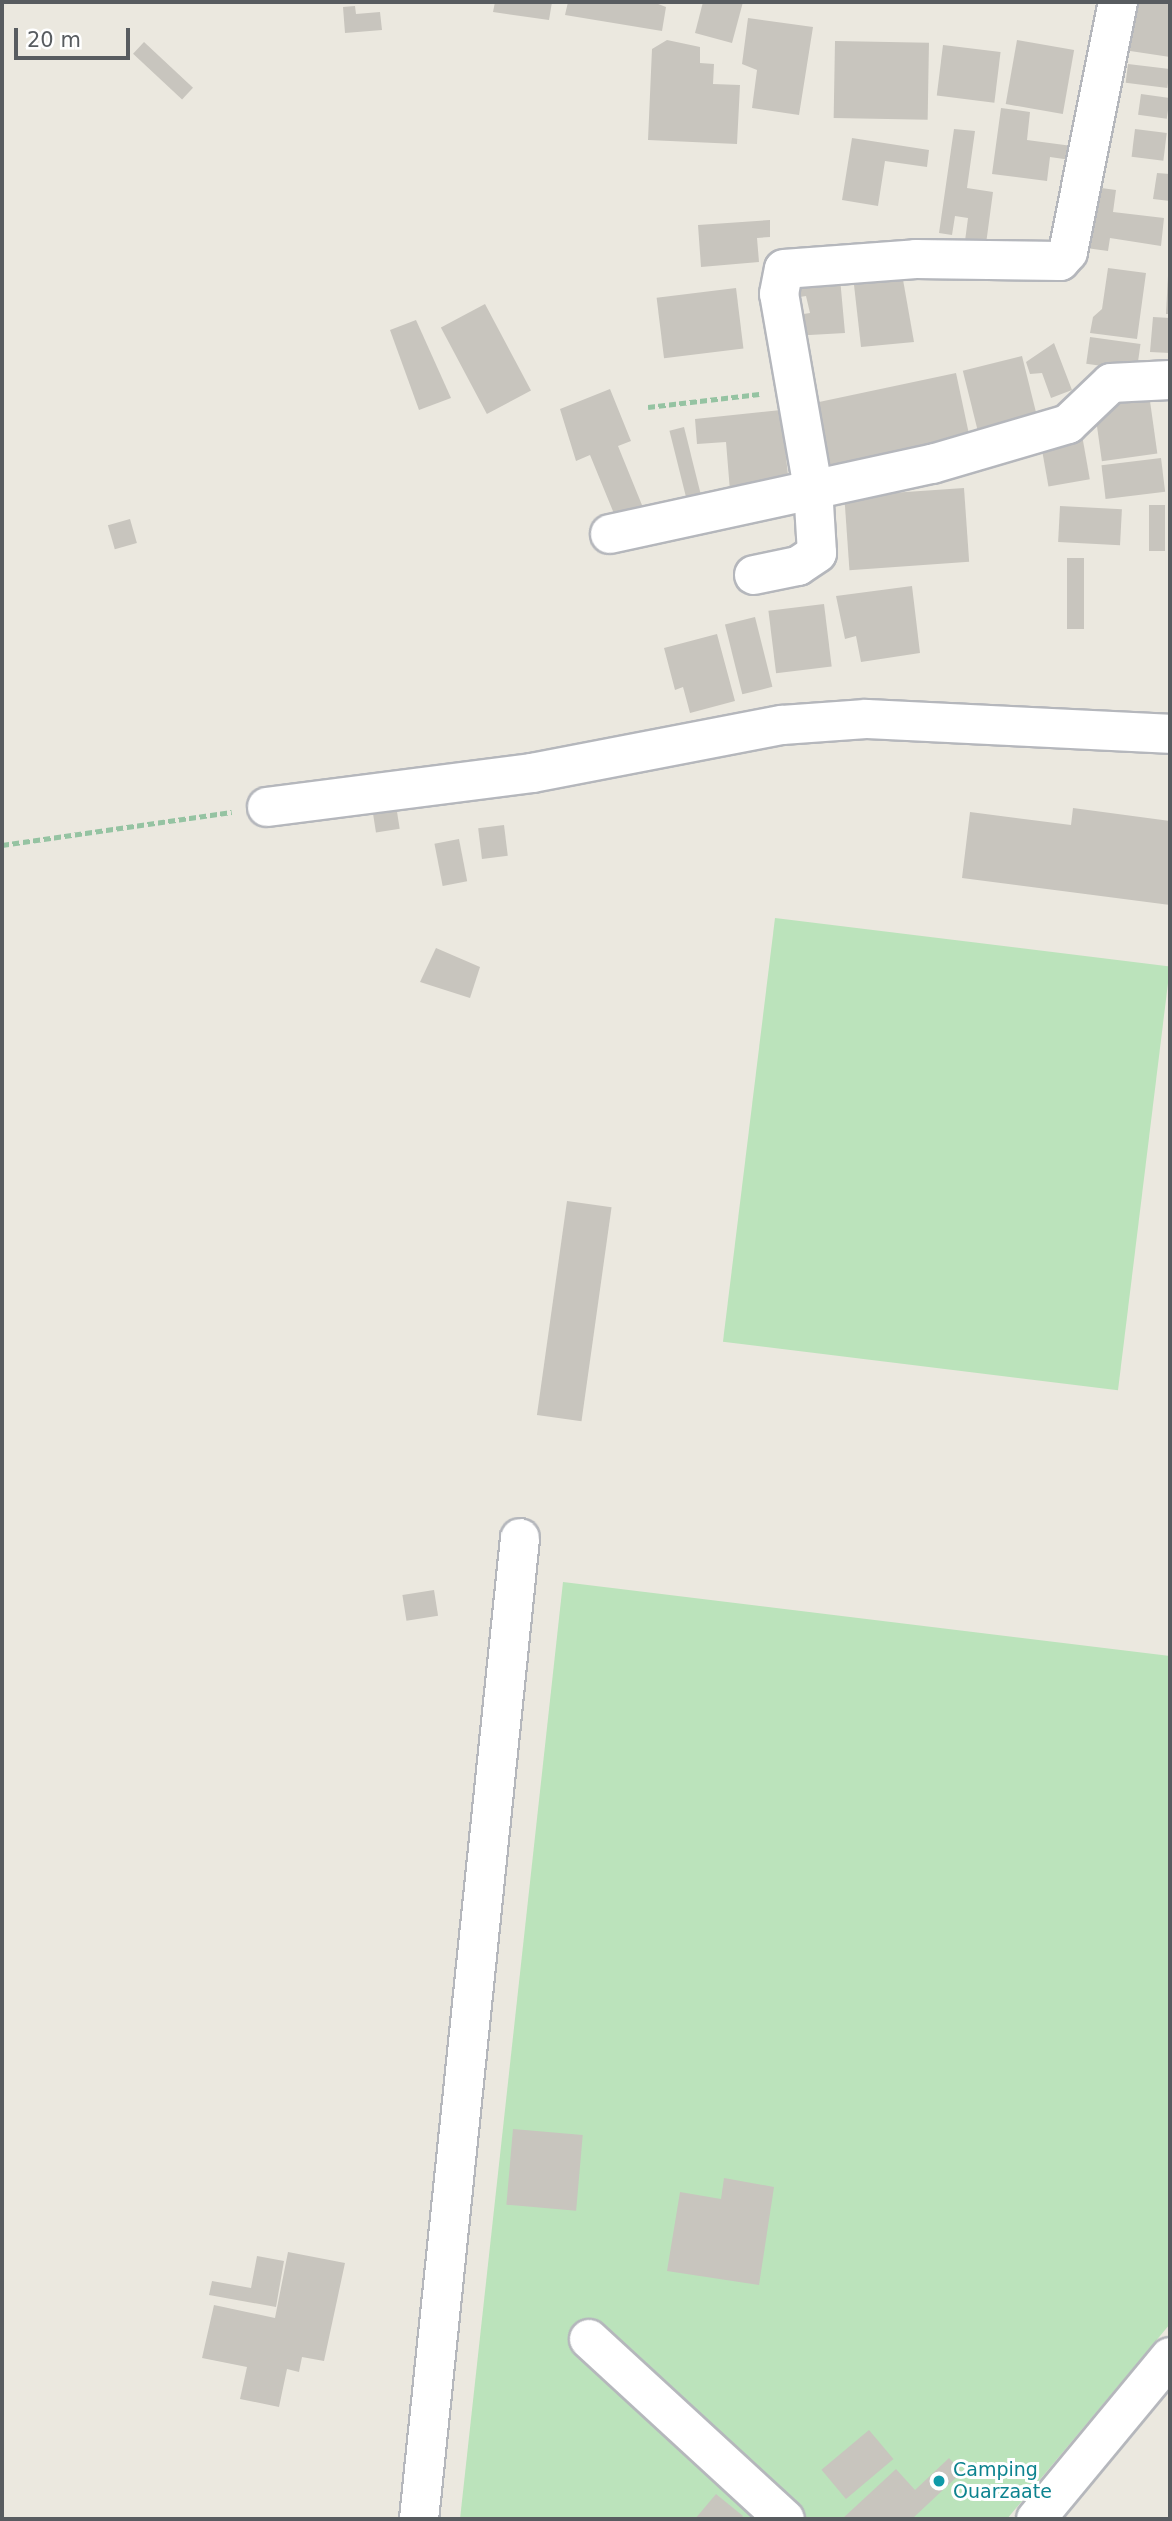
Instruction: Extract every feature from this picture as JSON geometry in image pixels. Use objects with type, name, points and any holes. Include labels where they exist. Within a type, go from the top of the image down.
[{"type":"street","points":[[754,575],[799,566],[817,553],[813,488],[778,283],[792,265],[1060,261],[1068,252],[1118,2]]},
{"type":"street","points":[[610,534],[932,464],[1068,424],[1111,383],[1170,380]]},
{"type":"street","points":[[267,807],[532,773],[782,725],[866,719],[1170,734]]},
{"type":"street","points":[[419,2519],[520,1538]]},
{"type":"street","points":[[589,2339],[785,2519]]},
{"type":"street","points":[[1036,2519],[1170,2357]]},
{"type":"path","points":[[648,407],[795,390]]},
{"type":"path","points":[[2,845],[267,807]]},
{"type":"green space","points":[[775,918],[1170,966],[1118,1390],[723,1342]]},
{"type":"green space","points":[[563,1582],[1170,1656],[1170,2324],[1007,2519],[460,2519]]},
{"type":"building","points":[[495,2],[552,2],[549,20],[493,12]]},
{"type":"building","points":[[568,2],[653,2],[666,7],[662,31],[565,15]]},
{"type":"building","points":[[703,2],[743,2],[732,43],[695,33]]},
{"type":"building","points":[[1123,2],[1170,2],[1170,57],[1117,49]]},
{"type":"building","points":[[355,6],[356,14],[380,12],[382,30],[345,33],[343,7]]},
{"type":"building","points":[[748,18],[813,27],[799,115],[752,108],[757,70],[742,64]]},
{"type":"building","points":[[667,40],[700,47],[700,63],[714,64],[713,84],[740,85],[737,144],[648,140],[652,49]]},
{"type":"building","points":[[1017,40],[1074,50],[1063,114],[1006,104]]},
{"type":"building","points":[[835,41],[929,43],[928,120],[834,118]]},
{"type":"building","points":[[144,42],[193,88],[182,99],[133,54]]},
{"type":"building","points":[[943,45],[1001,52],[994,103],[937,96]]},
{"type":"building","points":[[1128,64],[1170,69],[1167,88],[1126,83]]},
{"type":"building","points":[[1141,94],[1170,98],[1167,119],[1138,115]]},
{"type":"building","points":[[1001,108],[1030,112],[1027,140],[1072,146],[1071,160],[1050,157],[1047,181],[992,174]]},
{"type":"building","points":[[954,129],[975,131],[967,188],[993,192],[986,244],[965,241],[968,218],[955,216],[952,235],[939,233]]},
{"type":"building","points":[[1135,129],[1167,133],[1163,161],[1132,157]]},
{"type":"building","points":[[852,138],[929,150],[927,167],[885,161],[878,206],[842,200]]},
{"type":"building","points":[[1157,173],[1170,174],[1170,201],[1153,199]]},
{"type":"building","points":[[1094,187],[1116,190],[1113,212],[1164,218],[1161,246],[1110,238],[1108,251],[1086,248]]},
{"type":"building","points":[[770,220],[770,237],[757,238],[759,262],[701,267],[698,225]]},
{"type":"building","points":[[1108,268],[1146,273],[1137,339],[1090,333],[1093,317],[1102,309]]},
{"type":"building","points":[[902,274],[914,342],[861,347],[853,276]]},
{"type":"building","points":[[1168,276],[1170,314],[1166,314]]},
{"type":"building","points":[[840,278],[845,333],[792,336],[785,317],[810,313],[806,296],[787,299],[782,279]]},
{"type":"building","points":[[736,288],[743,349],[664,358],[657,298]]},
{"type":"building","points":[[485,304],[531,391],[487,414],[441,327]]},
{"type":"building","points":[[1153,317],[1170,318],[1170,353],[1150,352]]},
{"type":"building","points":[[416,320],[451,398],[419,410],[390,330]]},
{"type":"building","points":[[1090,337],[1141,344],[1137,371],[1086,364]]},
{"type":"building","points":[[1054,343],[1072,390],[1051,398],[1042,373],[1030,374],[1026,362]]},
{"type":"building","points":[[1022,356],[1038,422],[979,437],[963,371]]},
{"type":"building","points":[[956,373],[971,441],[828,472],[813,403]]},
{"type":"building","points":[[610,389],[631,441],[618,446],[644,510],[617,521],[590,455],[576,461],[560,409]]},
{"type":"building","points":[[1149,394],[1157,453],[1102,461],[1094,402]]},
{"type":"building","points":[[781,410],[789,485],[730,491],[726,442],[697,444],[695,419]]},
{"type":"building","points":[[684,427],[701,496],[687,500],[669,431]]},
{"type":"building","points":[[1082,435],[1090,479],[1048,487],[1041,442]]},
{"type":"building","points":[[1161,458],[1165,492],[1106,499],[1101,465]]},
{"type":"building","points":[[964,488],[969,562],[849,570],[844,496]]},
{"type":"building","points":[[1149,505],[1165,505],[1165,551],[1149,551]]},
{"type":"building","points":[[1060,506],[1122,509],[1120,545],[1058,542]]},
{"type":"building","points":[[130,519],[137,543],[115,549],[108,525]]},
{"type":"building","points":[[1067,558],[1084,558],[1084,629],[1067,629]]},
{"type":"building","points":[[912,586],[920,653],[861,662],[856,636],[845,639],[836,596]]},
{"type":"building","points":[[824,604],[832,667],[776,673],[768,611]]},
{"type":"building","points":[[755,617],[772,687],[742,694],[725,624]]},
{"type":"building","points":[[717,634],[735,701],[690,713],[683,687],[675,690],[664,648]]},
{"type":"building","points":[[395,799],[400,829],[376,832],[371,803]]},
{"type":"building","points":[[1073,808],[1170,821],[1170,905],[962,878],[970,812],[1071,825]]},
{"type":"building","points":[[504,825],[508,856],[482,859],[478,828]]},
{"type":"building","points":[[459,839],[467,881],[443,886],[434,844]]},
{"type":"building","points":[[436,948],[480,967],[470,998],[420,982]]},
{"type":"building","points":[[567,1201],[612,1207],[582,1421],[537,1415]]},
{"type":"building","points":[[434,1590],[438,1616],[406,1621],[402,1595]]},
{"type":"building","points":[[513,2129],[583,2135],[576,2211],[506,2205]]},
{"type":"building","points":[[724,2178],[774,2187],[759,2285],[667,2271],[680,2192],[721,2199]]},
{"type":"building","points":[[288,2252],[345,2263],[324,2361],[302,2357],[299,2372],[287,2369],[279,2407],[240,2399],[247,2367],[202,2358],[214,2305],[275,2318]]},
{"type":"building","points":[[257,2256],[284,2261],[276,2307],[209,2295],[212,2281],[251,2288]]},
{"type":"building","points":[[869,2430],[893,2459],[846,2499],[822,2470]]},
{"type":"building","name":"Camping Ouarzaate","points":[[949,2458],[962,2472],[912,2519],[842,2519],[896,2469],[915,2490]]},
{"type":"building","points":[[716,2494],[743,2516],[741,2519],[695,2519]]},
{"type":"place","name":"Camping Ouarzaate","points":[[939,2481]]}]
